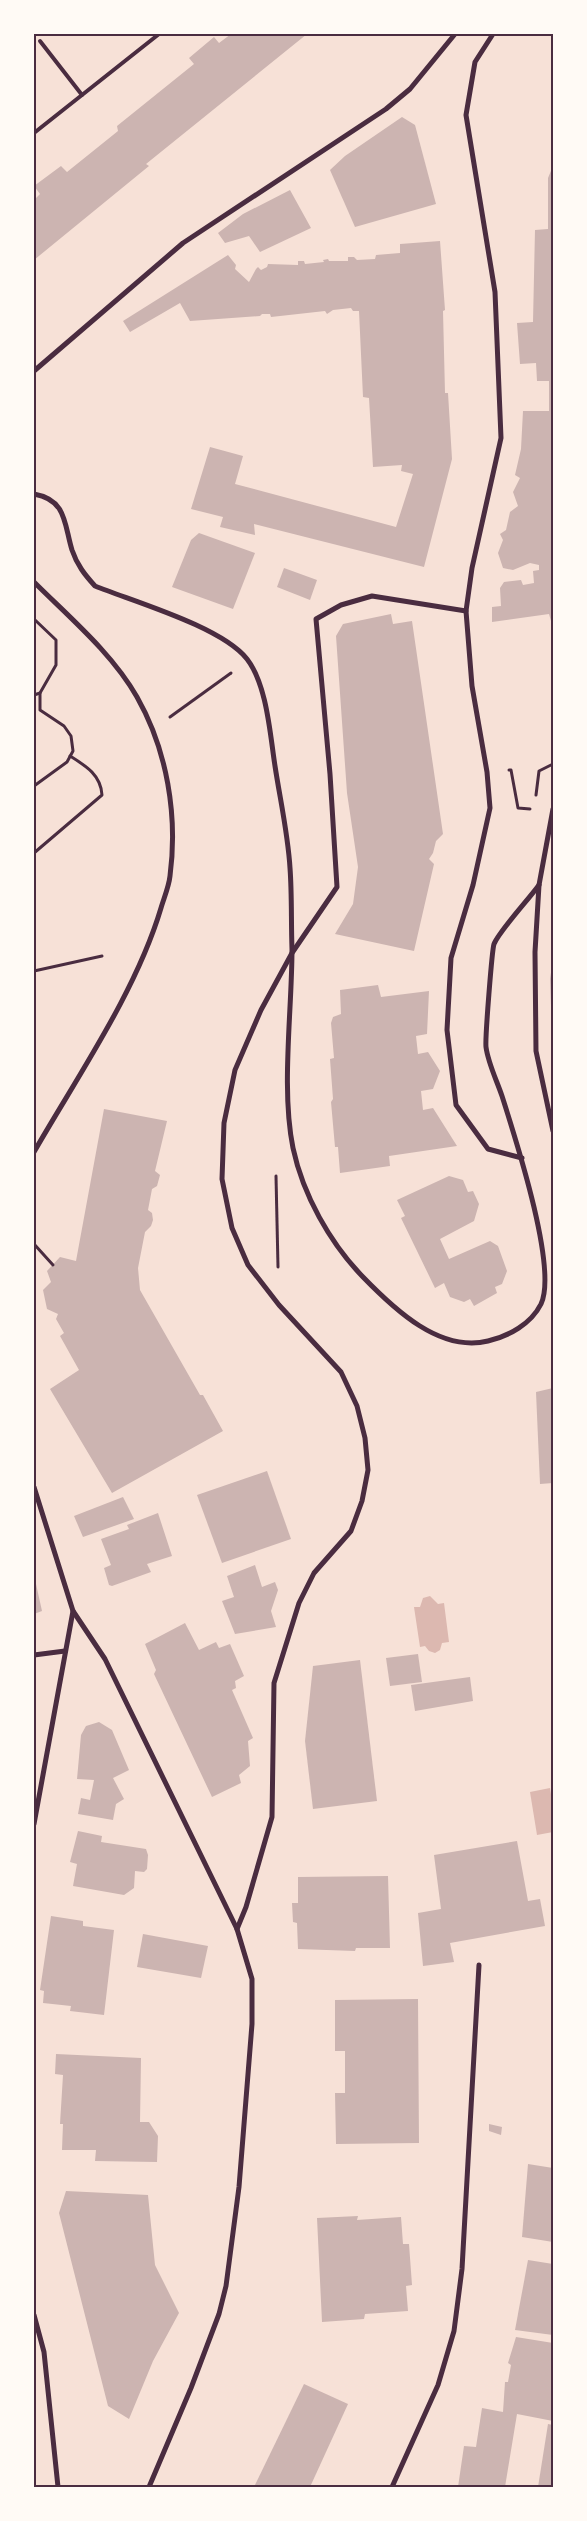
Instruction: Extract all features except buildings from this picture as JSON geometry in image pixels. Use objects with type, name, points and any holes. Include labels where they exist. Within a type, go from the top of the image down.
[{"type":"street","points":[[34,371],[182,243],[386,109],[410,88],[456,34]]},
{"type":"street","points":[[493,34],[476,62],[466,115],[495,292],[501,438],[472,568],[466,611],[472,686],[487,772],[490,808],[473,885],[451,958],[446,1030],[456,1104],[488,1149],[522,1158]]},
{"type":"street","points":[[34,494],[47,497],[58,507],[81,571],[95,586],[226,640],[248,661],[261,689],[268,721],[290,865],[292,953],[288,1101],[293,1147],[300,1174],[312,1201],[342,1252],[354,1268],[378,1293],[402,1314],[443,1338],[464,1344],[486,1342],[510,1334],[540,1307],[546,1284],[542,1251],[522,1158],[486,1047],[494,945],[539,885]]},
{"type":"street","points":[[34,582],[115,665],[137,696],[164,763],[172,819],[170,877],[152,937],[126,993],[34,1152]]},
{"type":"street","points":[[237,1929],[246,1907],[272,1817],[274,1683],[299,1603],[314,1573],[351,1531],[362,1501],[368,1470],[365,1438],[357,1406],[341,1372],[280,1306],[248,1265],[232,1228],[222,1179],[224,1123],[234,1070],[261,1010],[292,953],[337,887],[330,774],[316,619],[341,605],[372,596],[466,611]]},
{"type":"street","points":[[553,809],[539,885],[535,952],[536,1051],[553,1131]]},
{"type":"street","points":[[34,1487],[73,1611],[106,1659],[237,1929],[252,1979],[253,2000],[239,2187],[226,2286],[219,2314],[149,2487]]},
{"type":"street","points":[[34,1824],[73,1611]]},
{"type":"street","points":[[34,1655],[65,1650]]},
{"type":"street","points":[[392,2487],[438,2386],[454,2330],[462,2269],[479,1965]]},
{"type":"street","points":[[34,2315],[44,2352],[58,2487]]},
{"type":"lane","points":[[34,133],[159,34]]},
{"type":"lane","points":[[40,41],[82,94]]},
{"type":"path","points":[[34,619],[56,640],[56,665],[40,693],[40,710],[64,726],[70,736],[73,751],[67,762],[34,786]]},
{"type":"path","points":[[152,730],[248,661]]},
{"type":"path","points":[[34,695],[40,693]]},
{"type":"path","points":[[34,853],[102,795],[102,785],[90,768],[70,756]]},
{"type":"path","points":[[535,800],[539,771],[553,764]]},
{"type":"path","points":[[487,772],[511,770],[518,808],[534,810]]},
{"type":"path","points":[[34,971],[102,956]]},
{"type":"path","points":[[280,1306],[276,1166],[293,1147]]},
{"type":"path","points":[[34,1244],[53,1264]]},
{"type":"shaded area","points":[[430,1596],[438,1604],[444,1603],[449,1642],[442,1643],[440,1650],[435,1653],[429,1651],[425,1646],[420,1647],[414,1607],[420,1607],[423,1598]]},
{"type":"shaded area","points":[[550,1788],[553,1806],[553,1832],[537,1835],[530,1792]]}]
